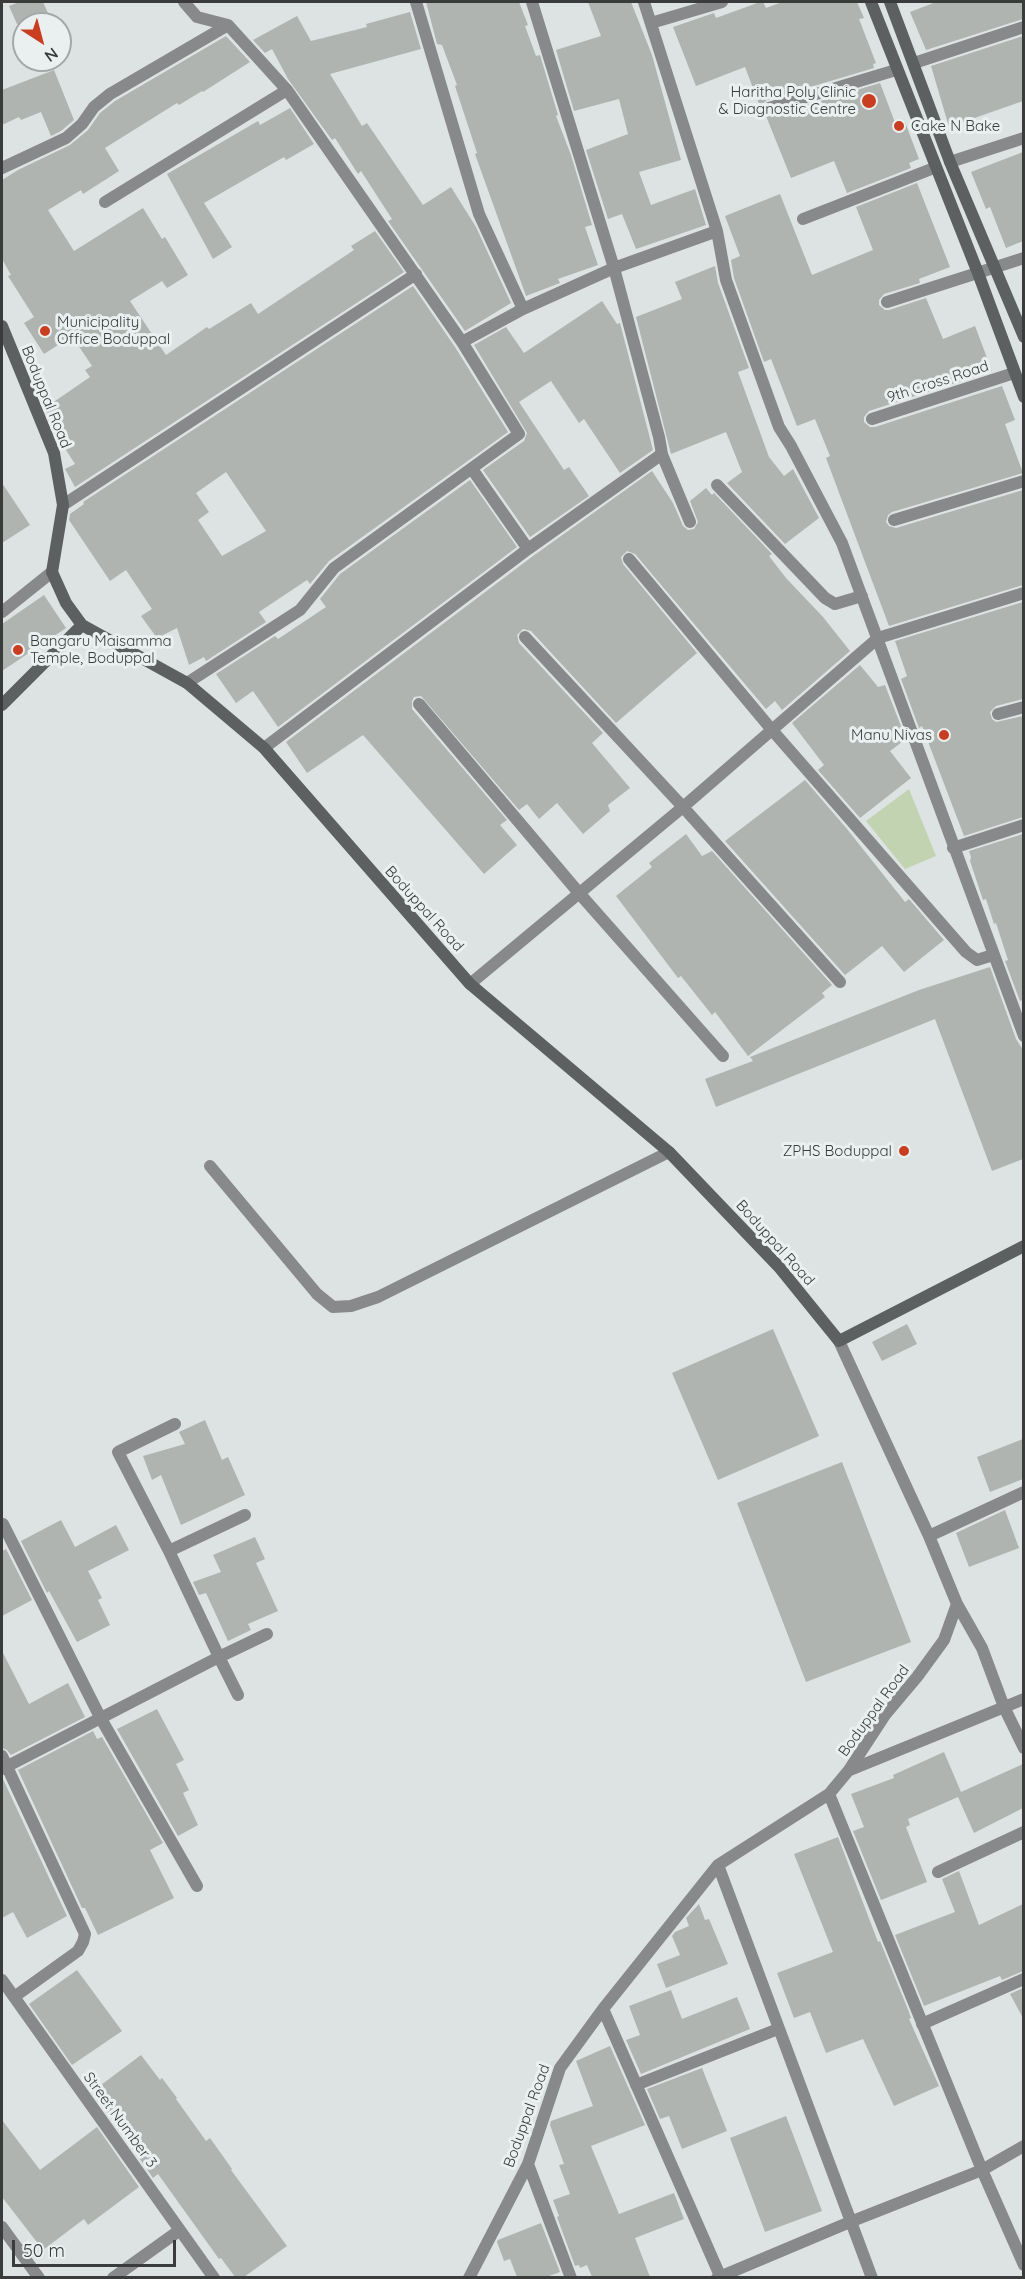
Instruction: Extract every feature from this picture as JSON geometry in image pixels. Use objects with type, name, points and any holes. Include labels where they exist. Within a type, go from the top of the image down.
[{"type":"street","points":[[184,2],[197,17],[228,25],[287,90],[462,342],[519,434],[334,568],[300,610],[187,683]]},
{"type":"street","points":[[416,2],[479,214],[524,309]]},
{"type":"street","points":[[532,2],[614,268],[661,452],[690,522]]},
{"type":"street","points":[[644,2],[717,231],[726,280],[779,428],[791,446],[842,543],[1023,1036]]},
{"type":"street","points":[[651,23],[722,2]]},
{"type":"street","points":[[871,2],[934,168],[978,273],[1023,397]]},
{"type":"street","points":[[890,2],[950,162],[1023,337]]},
{"type":"street","points":[[2,168],[66,138],[82,124],[94,107],[110,94],[228,25]]},
{"type":"street","points":[[914,63],[1023,27]]},
{"type":"street","points":[[769,108],[896,70]]},
{"type":"street","points":[[105,202],[287,90]]},
{"type":"street","points":[[950,162],[1023,138]]},
{"type":"street","points":[[803,219],[934,168]]},
{"type":"street","points":[[462,342],[524,309],[614,268],[717,231]]},
{"type":"street","points":[[888,302],[1023,258]]},
{"type":"street","points":[[63,505],[416,274]]},
{"type":"street","name":"Boduppal Road","points":[[2,326],[54,453],[63,505],[52,572],[66,603],[82,625],[187,683],[264,748],[470,984],[669,1152],[779,1267],[839,1341],[929,1536],[957,1604],[944,1640],[885,1715],[849,1770],[829,1794],[718,1865],[603,2009],[560,2068],[528,2164],[468,2277]]},
{"type":"street","name":"9th Cross Road","points":[[872,419],[1014,373]]},
{"type":"street","points":[[264,748],[528,549],[662,454],[661,452]]},
{"type":"street","points":[[472,469],[528,549]]},
{"type":"street","points":[[894,520],[1023,481]]},
{"type":"street","points":[[717,485],[825,598],[835,604],[862,596]]},
{"type":"street","points":[[629,559],[772,730],[966,952],[977,960],[993,955]]},
{"type":"street","points":[[2,612],[52,572]]},
{"type":"street","points":[[470,984],[683,807],[878,638],[1023,593]]},
{"type":"street","points":[[2,705],[82,625]]},
{"type":"street","points":[[525,637],[683,807],[840,982]]},
{"type":"street","points":[[419,704],[579,893],[723,1056]]},
{"type":"street","points":[[998,714],[1023,707]]},
{"type":"street","points":[[953,848],[1023,825]]},
{"type":"street","points":[[210,1166],[318,1294],[333,1307],[351,1306],[378,1297],[669,1152]]},
{"type":"street","points":[[839,1341],[1023,1246]]},
{"type":"street","points":[[175,1424],[118,1452],[238,1695]]},
{"type":"street","points":[[929,1536],[1023,1492]]},
{"type":"street","points":[[168,1551],[245,1515]]},
{"type":"street","points":[[3,1524],[100,1717],[197,1886]]},
{"type":"street","points":[[957,1604],[982,1648],[1004,1707],[1023,1748]]},
{"type":"street","points":[[14,1998],[78,1951],[85,1934],[3,1764],[267,1634]]},
{"type":"street","points":[[849,1770],[1023,1699]]},
{"type":"street","points":[[829,1794],[1023,2265]]},
{"type":"street","points":[[938,1872],[1023,1832]]},
{"type":"street","points":[[718,1865],[872,2277]]},
{"type":"street","points":[[922,2024],[1023,1979]]},
{"type":"street","name":"Street Number 3","points":[[2,1980],[214,2277]]},
{"type":"street","points":[[603,2009],[719,2277],[982,2170],[1023,2146]]},
{"type":"street","points":[[636,2085],[778,2029]]},
{"type":"street","points":[[528,2164],[571,2277]]},
{"type":"street","points":[[2,2227],[39,2277]]},
{"type":"street","points":[[113,2277],[180,2230]]},
{"type":"green space","points":[[909,789],[936,856],[905,869],[866,821]]},
{"type":"building","points":[[19,2],[43,2],[48,12],[12,13],[9,6]]},
{"type":"building","points":[[426,2],[519,2],[536,56],[540,55],[558,115],[556,116],[571,155],[592,225],[585,227],[598,265],[558,279],[560,283],[526,296],[475,154],[477,153],[455,86],[457,85],[442,45],[437,44]]},
{"type":"building","points":[[588,2],[631,2],[652,55],[681,160],[639,172],[651,205],[695,189],[706,225],[636,249],[622,214],[608,219],[586,150],[628,134],[619,99],[574,111],[556,50],[601,36]]},
{"type":"building","points":[[763,2],[766,8],[782,2],[857,2],[864,18],[859,19],[876,63],[873,64],[874,68],[767,100],[762,104],[759,104],[745,67],[696,86],[673,27],[714,13],[716,18]]},
{"type":"building","points":[[936,2],[1023,2],[1023,19],[926,50],[910,12]]},
{"type":"building","points":[[410,12],[421,49],[330,74],[362,126],[367,123],[423,205],[451,187],[476,227],[511,303],[465,331],[388,221],[392,219],[361,171],[358,174],[335,138],[332,140],[288,79],[272,49],[265,53],[253,40],[297,16],[311,41],[367,27],[366,24]]},
{"type":"building","points":[[226,36],[250,62],[203,92],[179,105],[177,103],[105,148],[119,171],[83,194],[81,190],[48,210],[74,251],[143,208],[162,239],[165,237],[188,275],[167,288],[162,281],[130,301],[166,355],[207,327],[209,329],[251,303],[258,314],[354,250],[351,246],[375,231],[404,272],[75,487],[65,469],[75,464],[55,433],[45,408],[90,377],[85,370],[92,366],[72,336],[44,354],[24,323],[34,317],[8,276],[11,275],[2,259],[2,180],[70,145],[88,130],[100,113],[115,101]]},
{"type":"building","points":[[1023,36],[1023,101],[949,127],[931,66]]},
{"type":"building","points":[[49,72],[55,72],[74,120],[51,136],[41,112],[21,120],[19,117],[2,125],[2,90]]},
{"type":"building","points":[[880,83],[896,125],[905,122],[919,159],[909,163],[911,168],[847,193],[834,161],[791,178],[766,116]]},
{"type":"building","points":[[290,108],[314,144],[286,160],[284,157],[204,203],[232,247],[213,259],[167,174],[258,121],[260,125]]},
{"type":"building","points":[[1023,152],[1023,241],[1006,248],[990,207],[986,209],[971,172]]},
{"type":"building","points":[[917,183],[950,267],[919,279],[920,283],[884,294],[879,300],[879,305],[889,310],[926,298],[943,339],[975,326],[992,371],[869,411],[864,417],[864,422],[870,427],[875,427],[1002,386],[1015,420],[1005,424],[1023,473],[892,512],[888,515],[886,522],[889,526],[896,528],[1023,490],[1023,585],[889,626],[826,458],[830,456],[815,419],[797,426],[771,359],[764,362],[734,278],[731,260],[740,256],[725,216],[780,194],[812,275],[873,250],[856,207]]},
{"type":"building","points":[[715,266],[718,283],[749,368],[738,372],[769,457],[784,476],[793,469],[819,518],[785,544],[727,483],[742,472],[726,432],[671,454],[636,317],[682,299],[675,282]]},
{"type":"building","points":[[413,286],[455,347],[508,432],[329,561],[310,584],[307,580],[259,612],[266,622],[206,661],[204,657],[189,665],[177,628],[157,638],[141,616],[152,609],[126,570],[110,581],[69,520],[70,514],[84,504],[83,502]],"holes":[[[226,472],[266,531],[222,556],[198,520],[209,512],[196,493]]]},
{"type":"building","points":[[602,301],[617,324],[620,323],[653,450],[620,473],[584,419],[579,423],[551,381],[519,402],[564,470],[569,467],[589,496],[530,537],[483,470],[524,441],[527,433],[474,345],[506,327],[524,353]]},
{"type":"building","points":[[652,471],[673,503],[683,526],[688,530],[694,529],[698,522],[690,501],[706,488],[712,495],[714,493],[772,554],[769,556],[786,578],[823,617],[850,651],[782,710],[775,701],[766,709],[635,554],[627,551],[621,557],[623,564],[697,653],[616,723],[531,631],[523,629],[517,635],[519,643],[603,733],[592,743],[630,788],[608,805],[610,811],[583,834],[557,803],[539,819],[527,804],[519,810],[421,696],[414,697],[412,709],[507,820],[500,825],[517,845],[484,874],[363,735],[307,773],[286,742],[533,556]]},
{"type":"building","points":[[470,480],[517,547],[278,727],[253,691],[236,703],[216,674],[275,636],[278,639],[326,607],[320,599],[340,574]]},
{"type":"building","points":[[2,483],[30,525],[2,543]]},
{"type":"building","name":"Bangaru Maisamma Temple, Boduppal","points":[[44,595],[66,628],[2,671],[2,624]]},
{"type":"building","points":[[1023,602],[1023,699],[996,706],[990,712],[992,719],[996,722],[1023,716],[1023,817],[964,836],[922,726],[919,728],[901,679],[907,676],[895,641]]},
{"type":"building","points":[[860,665],[878,687],[885,685],[906,739],[890,751],[911,778],[860,818],[818,770],[824,765],[792,723]]},
{"type":"building","points":[[805,780],[905,902],[909,899],[944,940],[904,972],[882,946],[845,975],[725,841]]},
{"type":"building","points":[[686,834],[702,856],[712,851],[832,985],[822,993],[825,997],[748,1056],[715,1012],[712,1015],[681,976],[678,978],[616,896],[652,867],[649,863]]},
{"type":"building","points":[[1023,834],[1023,1000],[1020,1001],[1005,961],[1008,960],[996,923],[994,924],[986,899],[983,900],[969,851]]},
{"type":"building","points":[[990,967],[1016,1039],[1023,1050],[1023,1159],[992,1171],[935,1019],[716,1107],[705,1079],[753,1061],[750,1057],[919,990]]},
{"type":"building","points":[[907,1324],[917,1344],[882,1361],[872,1342]]},
{"type":"building","points":[[773,1329],[819,1436],[718,1480],[672,1373]]},
{"type":"building","points":[[205,1420],[222,1460],[228,1457],[245,1495],[181,1525],[161,1475],[152,1480],[143,1456],[185,1444],[179,1432]]},
{"type":"building","points":[[1023,1439],[1023,1479],[990,1492],[977,1457]]},
{"type":"building","points":[[842,1462],[911,1642],[806,1682],[737,1503]]},
{"type":"building","points":[[1005,1510],[1019,1548],[969,1567],[956,1533]]},
{"type":"building","points":[[61,1520],[75,1547],[116,1525],[129,1550],[88,1571],[102,1598],[98,1600],[110,1625],[77,1642],[49,1591],[47,1593],[21,1541]]},
{"type":"building","points":[[255,1537],[265,1559],[256,1563],[278,1611],[248,1624],[251,1630],[228,1641],[206,1593],[199,1595],[193,1582],[221,1572],[213,1555]]},
{"type":"building","points":[[6,1549],[32,1600],[2,1616],[2,1551]]},
{"type":"building","points":[[2,1651],[29,1704],[68,1683],[85,1717],[11,1755],[2,1748]]},
{"type":"building","points":[[157,1709],[184,1760],[176,1764],[189,1790],[183,1793],[198,1825],[178,1836],[117,1729]]},
{"type":"building","points":[[93,1731],[97,1739],[102,1737],[163,1843],[150,1850],[174,1898],[98,1935],[85,1908],[82,1908],[18,1770]]},
{"type":"building","points":[[944,1752],[961,1792],[1023,1764],[1023,1808],[974,1833],[958,1797],[908,1819],[910,1825],[906,1827],[927,1882],[881,1900],[853,1831],[864,1827],[851,1794],[894,1778],[893,1775]]},
{"type":"building","points":[[2,1777],[67,1916],[27,1938],[13,1912],[2,1918]]},
{"type":"building","points":[[838,1837],[878,1942],[880,1941],[909,2012],[911,2018],[909,2019],[939,2086],[894,2106],[863,2039],[826,2053],[810,2012],[794,2018],[777,1973],[833,1952],[794,1854]]},
{"type":"building","points":[[959,1871],[979,1925],[1023,1904],[1023,1971],[1002,1980],[1000,1976],[924,2006],[895,1935],[955,1912],[942,1879]]},
{"type":"building","points":[[699,1904],[705,1920],[709,1919],[728,1964],[666,1988],[657,1964],[680,1955],[672,1936],[675,1932],[689,1926],[686,1918]]},
{"type":"building","points":[[77,1970],[122,2031],[72,2065],[29,2004]]},
{"type":"building","points":[[1023,1988],[1023,2018],[1010,1994]]},
{"type":"building","points":[[671,1990],[682,2019],[737,1997],[750,2029],[641,2074],[626,2040],[640,2035],[629,2006]]},
{"type":"building","points":[[610,2046],[645,2125],[591,2146],[619,2214],[674,2193],[684,2219],[635,2238],[650,2277],[592,2277],[587,2265],[580,2268],[579,2265],[575,2266],[553,2200],[570,2194],[559,2165],[564,2164],[550,2125],[551,2121],[593,2106],[576,2061]]},
{"type":"building","points":[[141,2055],[160,2080],[162,2078],[206,2141],[210,2138],[287,2246],[244,2277],[235,2277],[221,2258],[219,2259],[158,2174],[153,2178],[93,2091]]},
{"type":"building","points":[[702,2068],[727,2131],[682,2149],[669,2116],[660,2119],[647,2089]]},
{"type":"building","points":[[786,2116],[822,2211],[765,2232],[730,2138]]},
{"type":"building","points":[[2,2120],[40,2170],[97,2127],[139,2187],[88,2225],[84,2219],[43,2250],[2,2197]]},
{"type":"building","points":[[541,2223],[560,2272],[546,2277],[517,2277],[510,2259],[504,2261],[497,2242]]},
{"type":"place","name":"Haritha Poly Clinic & Diagnostic Centre","points":[[869,101]]},
{"type":"place","name":"Cake N Bake","points":[[899,126]]},
{"type":"place","name":"Municipality Office Boduppal","points":[[45,331]]},
{"type":"place","name":"Bangaru Maisamma Temple, Boduppal","points":[[18,650]]},
{"type":"place","name":"Manu Nivas","points":[[944,735]]},
{"type":"place","name":"ZPHS Boduppal","points":[[904,1151]]}]
